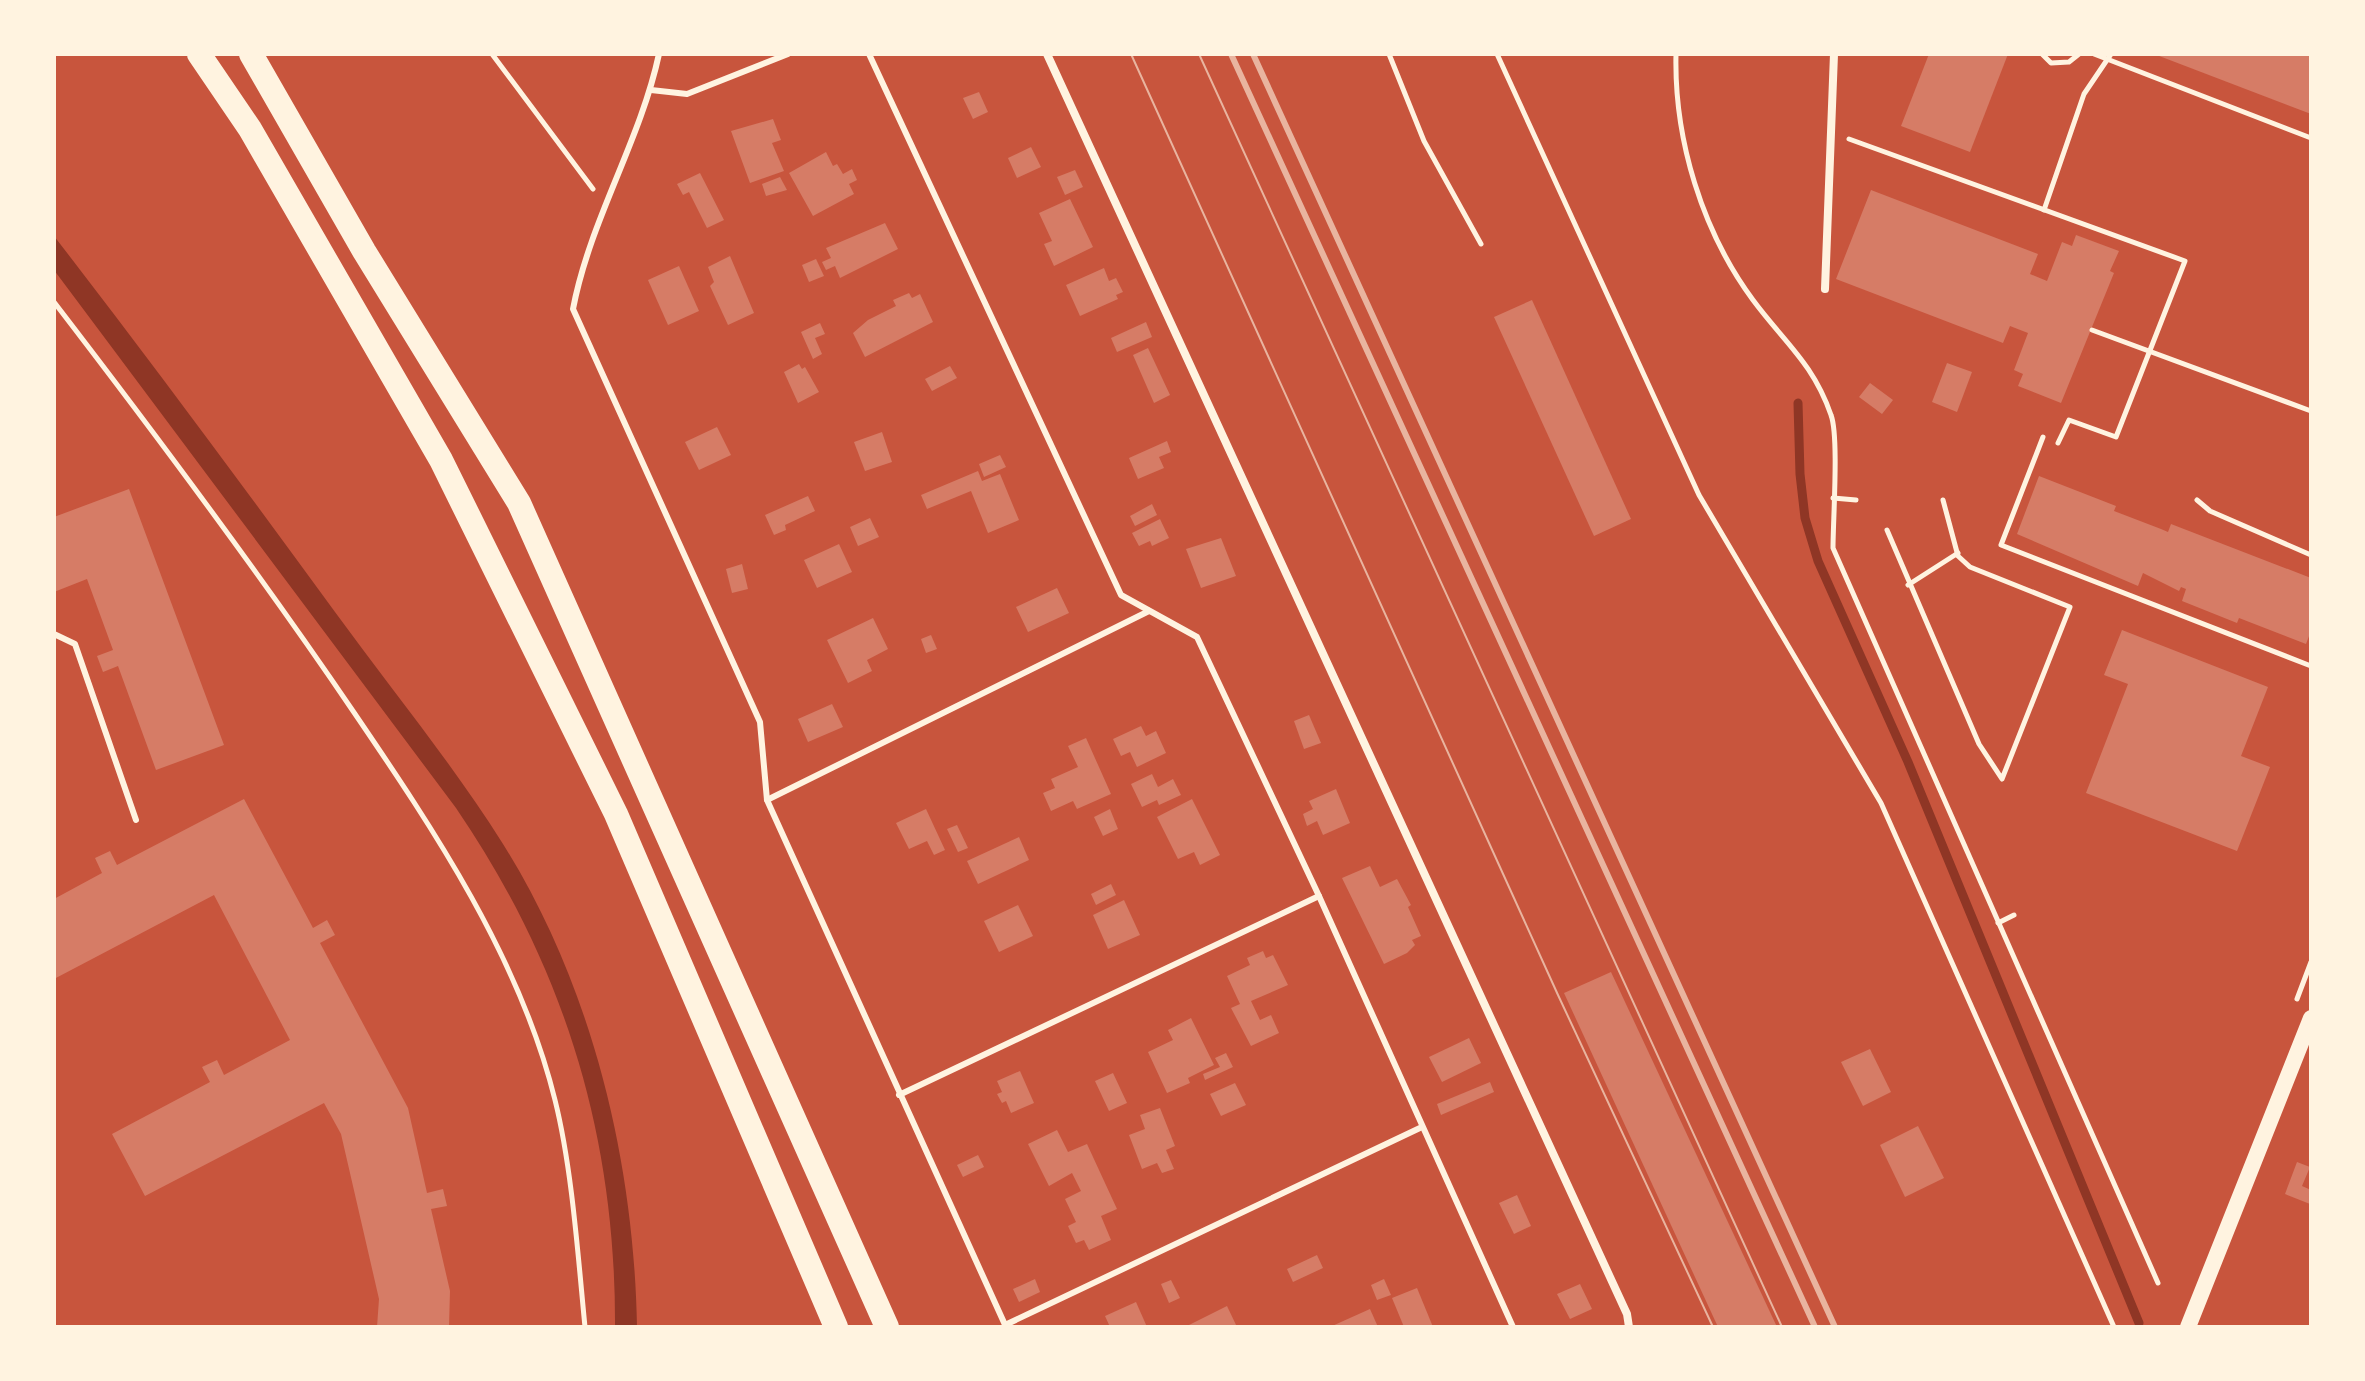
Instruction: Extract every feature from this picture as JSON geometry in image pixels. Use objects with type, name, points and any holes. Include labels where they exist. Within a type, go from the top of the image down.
[{"type":"highway","points":[[199,54],[250,129],[441,460],[616,814],[836,1327]]},
{"type":"highway","points":[[251,54],[364,251],[519,503],[887,1327]]},
{"type":"main road","points":[[2188,1327],[2311,1018]]},
{"type":"street","points":[[1047,54],[1627,1314],[1629,1327]]},
{"type":"street","points":[[1825,289],[1834,54]]},
{"type":"lane","points":[[659,54],[651,90],[582,264],[573,309],[760,722],[767,800],[1005,1326],[1422,1127]]},
{"type":"lane","points":[[651,90],[687,94],[788,54]]},
{"type":"lane","points":[[869,54],[1121,595],[1197,637],[1319,896],[1513,1327]]},
{"type":"lane","points":[[767,800],[1149,611]]},
{"type":"lane","points":[[54,634],[75,644],[136,820]]},
{"type":"lane","points":[[899,1095],[1319,896]]},
{"type":"path","points":[[492,54],[605,206]]},
{"type":"path","points":[[1389,54],[1424,141],[1481,244]]},
{"type":"path","points":[[1497,54],[1699,495],[1881,803],[2114,1327]]},
{"type":"path","points":[[1676,54],[1685,147],[1705,212],[1725,257],[1752,299],[1812,370],[1832,418],[1833,548],[2158,1283]]},
{"type":"path","points":[[2042,54],[2051,63],[2069,62],[2079,54]]},
{"type":"path","points":[[2094,54],[2110,56],[2311,138]]},
{"type":"path","points":[[2044,210],[2084,94],[2110,56]]},
{"type":"path","points":[[1831,132],[2185,261],[2116,437],[2069,420],[2058,443]]},
{"type":"path","points":[[54,302],[272,591],[423,813],[499,953],[529,1021],[555,1101],[585,1327]]},
{"type":"path","points":[[2092,330],[2311,411]]},
{"type":"path","points":[[2043,437],[2001,545],[2311,666]]},
{"type":"path","points":[[1833,498],[1856,500]]},
{"type":"path","points":[[1887,530],[1908,585],[1979,744],[2002,779],[2070,607],[1970,567],[1958,553],[1943,500]]},
{"type":"path","points":[[2197,500],[2210,511],[2311,555]]},
{"type":"path","points":[[1908,585],[1958,553]]},
{"type":"path","points":[[1998,923],[2014,915]]},
{"type":"shaded area","points":[[54,236],[442,755],[503,844],[534,899],[584,1015],[617,1138],[634,1264],[637,1327],[615,1327],[613,1256],[606,1187],[594,1120],[554,991],[527,929],[494,868],[456,808],[54,270]]},
{"type":"building","points":[[1929,54],[2008,54],[1970,152],[1901,126]]},
{"type":"building","points":[[2154,54],[2311,54],[2311,114]]},
{"type":"building","points":[[979,92],[988,112],[973,119],[963,98]]},
{"type":"building","points":[[773,119],[781,140],[772,143],[784,171],[750,183],[731,131]]},
{"type":"building","points":[[1031,147],[1041,167],[1017,178],[1008,158]]},
{"type":"building","points":[[826,152],[833,166],[837,164],[843,174],[852,169],[857,180],[849,184],[854,194],[813,216],[789,173]]},
{"type":"building","points":[[1075,170],[1083,187],[1065,195],[1057,177]]},
{"type":"building","points":[[700,173],[724,220],[707,228],[689,192],[683,195],[677,184]]},
{"type":"building","points":[[780,177],[787,190],[766,196],[762,184]]},
{"type":"building","points":[[1871,190],[2038,254],[2030,274],[2047,281],[2062,242],[2072,246],[2076,235],[2119,251],[2110,271],[2114,273],[2061,403],[2018,386],[2023,374],[2014,370],[2028,333],[2010,326],[2003,343],[1836,279]]},
{"type":"building","points":[[1070,199],[1093,247],[1054,266],[1044,244],[1052,241],[1039,213]]},
{"type":"building","points":[[885,223],[898,249],[840,278],[835,266],[826,270],[822,262],[831,258],[826,248]]},
{"type":"building","points":[[730,256],[754,313],[728,325],[710,286],[714,282],[708,267]]},
{"type":"building","points":[[816,259],[824,276],[809,282],[802,265]]},
{"type":"building","points":[[679,266],[699,311],[668,325],[648,280]]},
{"type":"building","points":[[1104,268],[1109,281],[1116,278],[1123,292],[1116,295],[1118,299],[1080,316],[1066,285]]},
{"type":"building","points":[[909,293],[912,298],[920,294],[933,322],[865,357],[853,333],[868,320],[896,306],[893,300]]},
{"type":"building","points":[[1532,300],[1631,519],[1594,536],[1494,317]]},
{"type":"building","points":[[1146,322],[1152,337],[1117,352],[1111,338]]},
{"type":"building","points":[[820,323],[825,334],[815,338],[822,354],[813,359],[801,332]]},
{"type":"building","points":[[1148,348],[1170,395],[1154,403],[1133,355]]},
{"type":"building","points":[[1947,363],[1972,372],[1957,412],[1932,402]]},
{"type":"building","points":[[799,364],[802,369],[805,367],[819,392],[798,403],[784,372]]},
{"type":"building","points":[[950,366],[957,378],[932,391],[925,379]]},
{"type":"building","points":[[1870,383],[1893,400],[1882,414],[1859,397]]},
{"type":"building","points":[[717,427],[731,455],[699,470],[685,442]]},
{"type":"building","points":[[882,432],[892,462],[865,471],[854,442]]},
{"type":"building","points":[[1167,441],[1171,452],[1159,457],[1164,468],[1138,479],[1129,458]]},
{"type":"building","points":[[1000,455],[1006,467],[984,477],[979,464]]},
{"type":"building","points":[[978,471],[982,481],[1000,474],[1019,520],[988,533],[971,491],[927,509],[921,495]]},
{"type":"building","points":[[2039,476],[2116,506],[2114,511],[2168,532],[2171,524],[2311,578],[2311,631],[2306,644],[2239,618],[2237,623],[2182,601],[2186,589],[2181,587],[2179,591],[2143,573],[2138,586],[2017,534]]},
{"type":"building","points":[[129,489],[224,745],[156,770],[118,666],[103,672],[97,656],[113,650],[87,579],[54,592],[54,517]]},
{"type":"building","points":[[808,496],[815,511],[785,525],[786,530],[774,535],[765,515]]},
{"type":"building","points":[[1152,504],[1157,515],[1135,526],[1130,516]]},
{"type":"building","points":[[870,518],[879,537],[858,546],[850,527]]},
{"type":"building","points":[[1160,519],[1169,538],[1152,546],[1150,541],[1139,546],[1132,533]]},
{"type":"building","points":[[1221,538],[1236,576],[1201,588],[1186,549]]},
{"type":"building","points":[[839,544],[852,572],[817,588],[804,560]]},
{"type":"building","points":[[742,564],[748,589],[732,593],[726,569]]},
{"type":"building","points":[[1057,588],[1069,613],[1028,632],[1016,607]]},
{"type":"building","points":[[873,618],[888,649],[867,660],[872,671],[848,683],[827,640]]},
{"type":"building","points":[[2122,630],[2268,687],[2241,756],[2270,767],[2237,851],[2086,793],[2128,684],[2104,675]]},
{"type":"building","points":[[931,635],[937,649],[926,653],[921,639]]},
{"type":"building","points":[[832,704],[843,727],[808,742],[798,719]]},
{"type":"building","points":[[1309,715],[1321,743],[1304,749],[1294,721]]},
{"type":"building","points":[[1141,726],[1146,736],[1156,731],[1166,753],[1137,767],[1130,752],[1121,756],[1113,739]]},
{"type":"building","points":[[1086,738],[1111,794],[1077,809],[1073,801],[1051,811],[1043,793],[1055,788],[1051,779],[1078,767],[1068,746]]},
{"type":"building","points":[[1152,774],[1158,787],[1173,779],[1181,795],[1159,805],[1157,800],[1142,807],[1131,784]]},
{"type":"building","points":[[1336,789],[1350,823],[1323,835],[1317,821],[1307,826],[1303,814],[1313,809],[1309,801]]},
{"type":"building","points":[[244,799],[313,928],[327,920],[335,935],[320,943],[408,1108],[427,1193],[443,1189],[447,1206],[431,1209],[450,1291],[449,1327],[377,1327],[379,1299],[341,1134],[324,1103],[145,1196],[112,1134],[210,1082],[202,1067],[217,1060],[224,1075],[290,1040],[214,895],[54,979],[54,899],[102,873],[95,858],[110,851],[117,865]]},
{"type":"building","points":[[1192,799],[1220,855],[1200,865],[1194,852],[1178,859],[1157,817]]},
{"type":"building","points":[[926,809],[945,850],[934,855],[927,841],[909,849],[896,823]]},
{"type":"building","points":[[1110,809],[1118,829],[1103,836],[1094,817]]},
{"type":"building","points":[[957,825],[968,848],[958,852],[947,829]]},
{"type":"building","points":[[1019,837],[1029,860],[978,884],[967,861]]},
{"type":"building","points":[[1370,866],[1380,887],[1397,879],[1411,905],[1408,907],[1421,936],[1412,940],[1415,945],[1407,953],[1384,964],[1342,878]]},
{"type":"building","points":[[1111,884],[1116,895],[1096,905],[1091,894]]},
{"type":"building","points":[[1124,900],[1140,935],[1108,949],[1093,915]]},
{"type":"building","points":[[1018,905],[1033,936],[999,952],[984,921]]},
{"type":"building","points":[[1263,951],[1266,958],[1273,955],[1288,985],[1251,1001],[1260,1020],[1271,1015],[1279,1033],[1251,1046],[1231,1008],[1240,1004],[1227,976],[1250,965],[1247,958]]},
{"type":"building","points":[[1611,972],[1777,1327],[1718,1327],[1564,993]]},
{"type":"building","points":[[1191,1018],[1214,1065],[1188,1078],[1190,1083],[1167,1093],[1148,1052],[1173,1040],[1168,1030]]},
{"type":"building","points":[[1469,1038],[1481,1063],[1442,1082],[1429,1057]]},
{"type":"building","points":[[1870,1049],[1891,1092],[1863,1106],[1841,1062]]},
{"type":"building","points":[[1226,1053],[1233,1067],[1205,1080],[1203,1074],[1220,1067],[1215,1058]]},
{"type":"building","points":[[1020,1071],[1034,1103],[1011,1113],[1006,1101],[1002,1103],[997,1094],[1002,1092],[997,1081]]},
{"type":"building","points":[[1113,1073],[1127,1103],[1109,1111],[1095,1081]]},
{"type":"building","points":[[1490,1082],[1494,1092],[1441,1115],[1437,1104]]},
{"type":"building","points":[[1235,1083],[1246,1105],[1221,1116],[1210,1094]]},
{"type":"building","points":[[1160,1108],[1175,1146],[1166,1150],[1174,1169],[1162,1173],[1157,1163],[1142,1169],[1129,1135],[1145,1129],[1140,1115]]},
{"type":"building","points":[[1918,1126],[1944,1178],[1905,1197],[1880,1145]]},
{"type":"building","points":[[1057,1130],[1068,1152],[1087,1144],[1117,1209],[1101,1216],[1111,1240],[1089,1250],[1084,1240],[1076,1243],[1068,1226],[1076,1222],[1065,1199],[1081,1191],[1072,1173],[1049,1186],[1028,1144]]},
{"type":"building","points":[[978,1155],[984,1167],[963,1177],[957,1165]]},
{"type":"building","points":[[2297,1162],[2310,1167],[2302,1186],[2311,1190],[2310,1204],[2285,1194]]},
{"type":"building","points":[[1517,1195],[1531,1226],[1514,1234],[1499,1203]]},
{"type":"building","points":[[1317,1255],[1323,1268],[1293,1282],[1287,1269]]},
{"type":"building","points":[[1035,1279],[1040,1292],[1019,1302],[1013,1289]]},
{"type":"building","points":[[1384,1279],[1391,1295],[1377,1300],[1371,1285]]},
{"type":"building","points":[[1171,1280],[1180,1298],[1169,1303],[1161,1284]]},
{"type":"building","points":[[1580,1284],[1592,1309],[1570,1319],[1557,1294]]},
{"type":"building","points":[[1417,1288],[1433,1327],[1404,1327],[1392,1298]]},
{"type":"building","points":[[1136,1302],[1147,1327],[1110,1327],[1105,1316]]},
{"type":"building","points":[[1227,1306],[1237,1327],[1185,1327]]},
{"type":"building","points":[[1370,1309],[1378,1327],[1330,1327],[1341,1322]]},
{"type":"waterway","points":[[1798,403],[1805,518],[1818,561],[1908,762],[2139,1323]]},
{"type":"tram line","points":[[1131,54],[1558,995],[1713,1327]]},
{"type":"tram line","points":[[1199,54],[1782,1327]]},
{"type":"railway","points":[[1231,54],[1815,1327]]},
{"type":"railway","points":[[1253,54],[1835,1327]]}]
